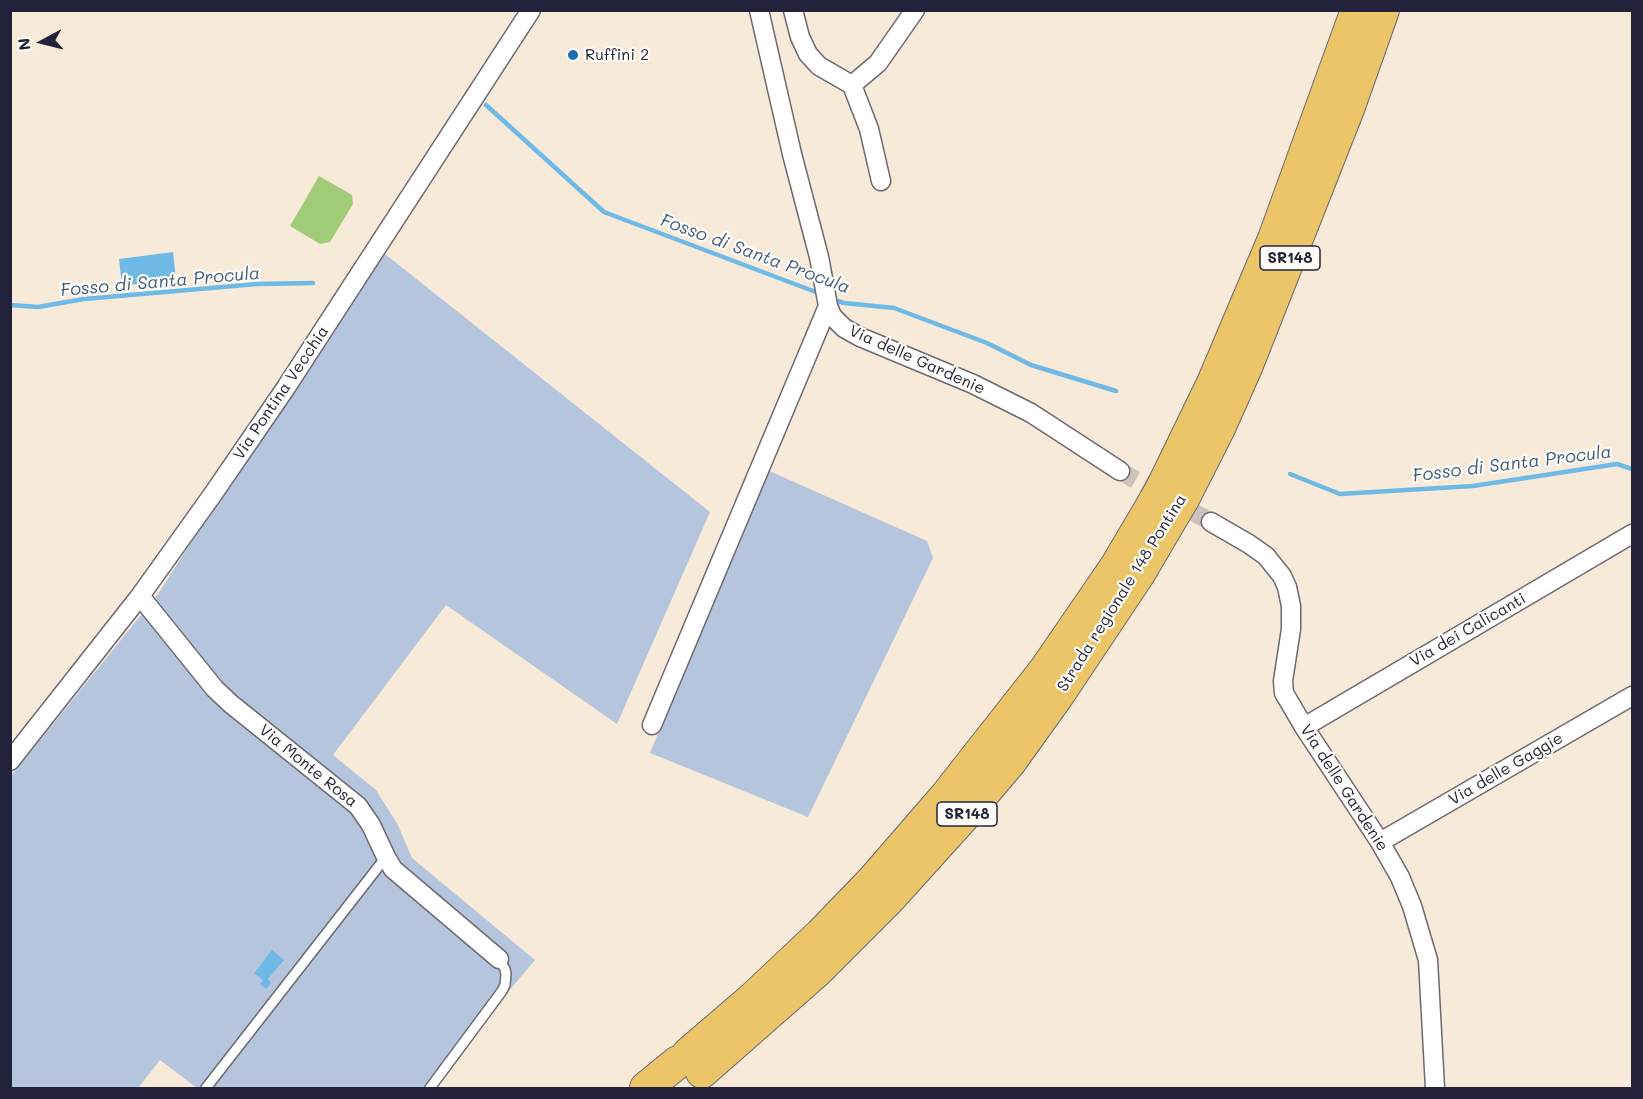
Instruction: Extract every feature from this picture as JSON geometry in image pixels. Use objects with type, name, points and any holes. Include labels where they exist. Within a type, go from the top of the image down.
[{"type":"highway","name":"Strada regionale 148 Pontina","points":[[1169,499],[1257,281],[1323,108],[1357,10]]},
{"type":"highway","name":"Strada regionale 148 Pontina","points":[[646,1089],[688,1072],[752,1000],[874,878],[946,796],[1046,670],[1117,565],[1215,438],[1247,365],[1348,109],[1383,10]]},
{"type":"street","name":"Via Pontina Vecchia","points":[[10,761],[140,596],[213,494],[285,389],[531,10]]},
{"type":"street","name":"Via delle Gardenie","points":[[759,10],[832,316],[844,328],[890,351],[973,384],[1031,413],[1120,471]]},
{"type":"street","points":[[793,10],[800,37],[808,54],[819,66],[852,86],[869,129],[881,181]]},
{"type":"street","points":[[852,86],[878,63],[915,10]]},
{"type":"street","points":[[652,725],[828,306]]},
{"type":"street","name":"Via delle Gardenie","points":[[1211,522],[1266,556],[1282,576],[1287,587],[1291,606],[1291,636],[1283,687],[1286,698],[1380,842],[1407,893],[1426,951],[1430,981],[1436,1089]]},
{"type":"street","name":"Via dei Calicanti","points":[[1304,727],[1632,534]]},
{"type":"street","name":"Via Monte Rosa","points":[[140,596],[186,651],[205,678],[225,699],[358,806],[371,825],[386,857],[399,875],[499,959]]},
{"type":"street","name":"Via delle Gaggie","points":[[1380,842],[1632,696]]},
{"type":"lane","points":[[206,1089],[386,857]]},
{"type":"lane","points":[[430,1089],[502,991],[506,974],[499,959]]},
{"type":"shaded area","points":[[385,254],[710,512],[617,724],[446,605],[333,755],[376,790],[398,825],[412,858],[535,960],[427,1088],[197,1088],[160,1060],[138,1088],[11,1088],[11,776],[158,594],[259,436]]},
{"type":"shaded area","points":[[767,470],[927,541],[933,558],[808,817],[650,753]]},
{"type":"green space","points":[[319,176],[352,195],[353,204],[330,242],[320,244],[290,226]]},
{"type":"water","points":[[173,252],[176,279],[122,286],[119,259]]},
{"type":"water","points":[[272,950],[284,960],[268,979],[271,983],[266,989],[260,984],[263,980],[254,973]]},
{"type":"waterway","name":"Fosso di Santa Procula","points":[[486,105],[604,212],[821,294]]},
{"type":"waterway","name":"Fosso di Santa Procula","points":[[10,305],[38,307],[84,299],[257,284],[313,283]]},
{"type":"waterway","name":"Fosso di Santa Procula","points":[[832,299],[844,303],[894,308],[987,343],[1031,365],[1116,391]]},
{"type":"waterway","name":"Fosso di Santa Procula","points":[[1290,474],[1340,494],[1473,486],[1617,464],[1632,469]]},
{"type":"tunnel","points":[[1120,471],[1211,522]]},
{"type":"place","name":"Ruffini 2","points":[[573,55]]}]
